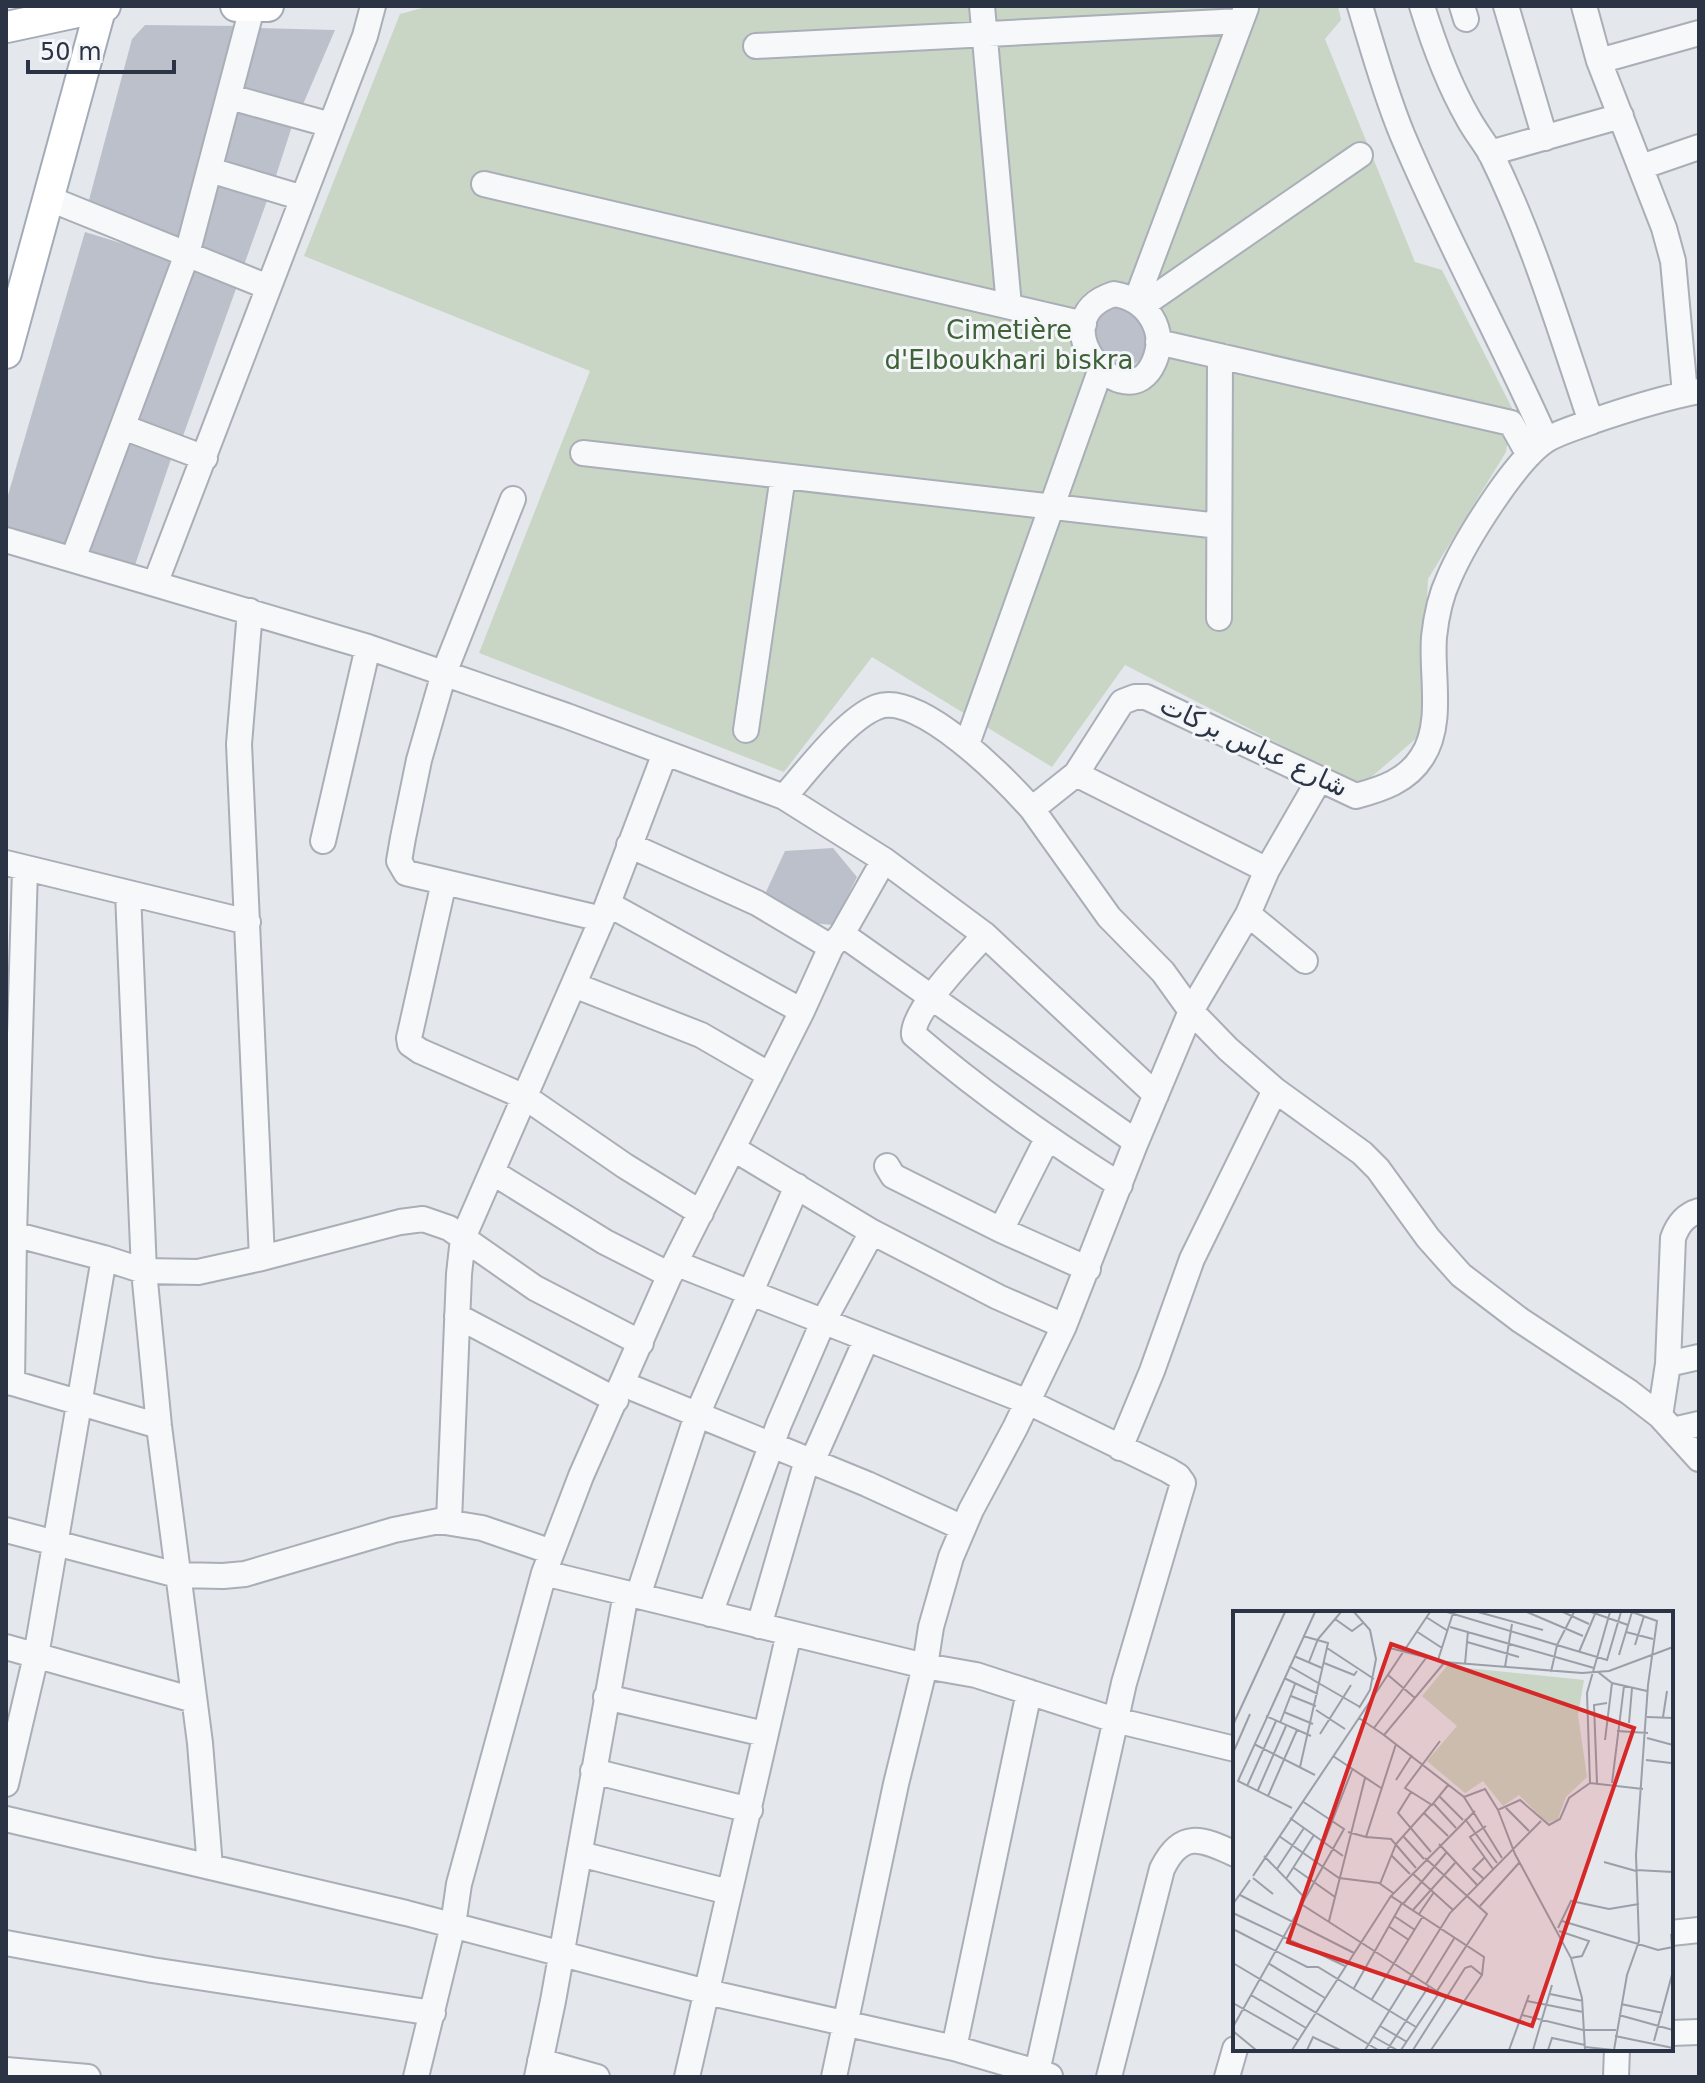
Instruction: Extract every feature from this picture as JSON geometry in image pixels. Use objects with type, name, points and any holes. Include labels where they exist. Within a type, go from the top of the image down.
[{"type":"main road","points":[[7,27],[29,19],[50,6]]},
{"type":"main road","points":[[6,353],[102,6],[7,27]]},
{"type":"street","points":[[155,584],[365,36],[373,6]]},
{"type":"street","points":[[982,6],[1009,306]]},
{"type":"street","points":[[1360,6],[1401,131],[1474,294],[1522,384],[1538,447]]},
{"type":"street","points":[[1422,6],[1448,79],[1490,153],[1528,243],[1591,422]]},
{"type":"street","points":[[1506,6],[1545,138]]},
{"type":"street","points":[[1538,447],[1591,422],[1692,392],[1673,261],[1664,228],[1599,61],[1584,6]]},
{"type":"street","points":[[73,559],[187,254],[252,7]]},
{"type":"street","points":[[756,46],[985,34],[1244,13],[1140,303]]},
{"type":"street","points":[[1599,61],[1699,33]]},
{"type":"street","points":[[230,97],[331,125]]},
{"type":"street","points":[[1490,153],[1621,116]]},
{"type":"street","points":[[1641,167],[1699,147]]},
{"type":"street","points":[[1140,303],[1360,155]]},
{"type":"street","points":[[210,170],[303,198]]},
{"type":"street","points":[[484,184],[1084,324]]},
{"type":"street","points":[[50,199],[268,287]]},
{"type":"street","points":[[1114,294],[1129,296],[1140,303],[1153,319],[1158,352],[1152,367],[1141,377],[1128,381],[1114,379],[1100,371],[1087,349],[1084,324],[1090,309],[1100,298],[1114,294]]},
{"type":"street","points":[[1158,342],[1511,423],[1538,447]]},
{"type":"street","points":[[1219,618],[1220,356]]},
{"type":"street","points":[[967,744],[1100,371]]},
{"type":"street","points":[[123,427],[205,458]]},
{"type":"street","name":"شارع عباس بركات","points":[[1032,809],[1076,774],[1122,702],[1135,697],[1146,697],[1356,796],[1382,789],[1407,775],[1423,756],[1433,731],[1434,636],[1449,578],[1490,507],[1538,447]]},
{"type":"street","points":[[583,453],[1219,526]]},
{"type":"street","points":[[746,730],[783,476]]},
{"type":"street","points":[[513,499],[444,673],[419,760],[399,861],[406,873],[605,912],[802,1011]]},
{"type":"street","points":[[6,540],[368,647],[784,797],[884,860],[985,935],[1156,1095]]},
{"type":"street","points":[[250,611],[239,744],[262,1258]]},
{"type":"street","points":[[323,841],[368,647]]},
{"type":"street","points":[[784,797],[859,717],[880,705],[902,706],[956,735],[1032,809],[1109,917],[1163,972],[1191,1011],[1228,1049],[1275,1090],[1362,1153],[1461,1275],[1520,1320],[1629,1392],[1666,1423],[1699,1459]]},
{"type":"street","points":[[449,1521],[463,1238],[605,912],[665,753]]},
{"type":"street","points":[[1076,774],[1267,870]]},
{"type":"street","points":[[834,2077],[940,1591],[963,1528],[1064,1326],[1191,1011],[1248,914],[1267,870],[1319,780]]},
{"type":"street","points":[[629,845],[837,940],[931,997],[1136,1142]]},
{"type":"street","points":[[416,2077],[453,1925],[459,1884],[548,1563],[581,1476],[673,1269],[837,940],[884,860]]},
{"type":"street","points":[[159,1426],[9,1382],[16,866],[248,922]]},
{"type":"street","points":[[444,882],[410,1044],[525,1097],[625,1166],[701,1213]]},
{"type":"street","points":[[128,893],[144,1271],[159,1426],[194,1700],[210,1867]]},
{"type":"street","points":[[1248,914],[1305,961]]},
{"type":"street","points":[[985,935],[931,997],[913,1026],[914,1035],[968,1081],[1047,1139],[1120,1185]]},
{"type":"street","points":[[574,985],[701,1035],[770,1075]]},
{"type":"street","points":[[1120,1448],[1147,1386],[1192,1259],[1275,1090]]},
{"type":"street","points":[[1001,1230],[1047,1139]]},
{"type":"street","points":[[734,1149],[872,1232],[998,1297],[1064,1326]]},
{"type":"street","points":[[887,1166],[893,1176],[1088,1269]]},
{"type":"street","points":[[6,1819],[453,1925],[707,1992],[845,2021],[968,2060],[1045,2075],[1115,1720],[1183,1483],[1168,1470],[1028,1402],[752,1294],[673,1269],[605,1242],[492,1172]]},
{"type":"street","points":[[597,2077],[539,2069],[606,1697],[632,1595],[697,1415],[797,1186]]},
{"type":"street","points":[[1666,1423],[1673,1238],[1684,1219],[1699,1211]]},
{"type":"street","points":[[10,1233],[144,1271],[198,1272],[423,1219],[449,1228],[535,1288],[641,1343]]},
{"type":"street","points":[[710,1614],[771,1446],[823,1322],[872,1232]]},
{"type":"street","points":[[7,1778],[36,1656],[104,1258]]},
{"type":"street","points":[[457,1316],[620,1392],[697,1415],[924,1508],[963,1528]]},
{"type":"street","points":[[759,1626],[809,1461],[866,1340]]},
{"type":"street","points":[[1668,1364],[1699,1357]]},
{"type":"street","points":[[1666,1423],[1699,1424]]},
{"type":"street","points":[[6,1530],[177,1575],[223,1576],[245,1574],[394,1530],[449,1521],[482,1528],[548,1563],[632,1595],[925,1666],[976,1675],[1115,1720],[1233,1749]]},
{"type":"street","points":[[687,2077],[789,1633]]},
{"type":"street","points":[[6,1647],[194,1700]]},
{"type":"street","points":[[968,2060],[1029,1692]]},
{"type":"street","points":[[606,1697],[765,1734]]},
{"type":"street","points":[[593,1771],[750,1810]]},
{"type":"street","points":[[1109,2077],[1162,1869],[1170,1853],[1180,1843],[1198,1840],[1233,1853]]},
{"type":"street","points":[[580,1854],[729,1892]]},
{"type":"street","points":[[1673,1933],[1699,1930]]},
{"type":"street","points":[[6,1943],[152,1970],[433,2013]]},
{"type":"street","points":[[1673,2033],[1699,2032]]},
{"type":"street","points":[[1227,2077],[1234,2051]]},
{"type":"street","points":[[1616,2077],[1617,2051]]},
{"type":"street","points":[[6,2070],[88,2077]]},
{"type":"green space","name":"Cimetière d'Elboukhari biskra","points":[[430,6],[1338,6],[1341,20],[1325,39],[1415,262],[1442,270],[1513,410],[1506,452],[1428,579],[1420,735],[1361,786],[1125,665],[1052,767],[872,657],[784,772],[479,653],[590,371],[304,256],[400,14]]},
{"type":"building","points":[[145,25],[239,26],[185,241],[89,200],[132,39]]},
{"type":"building","points":[[258,28],[335,30],[301,109],[239,92]]},
{"type":"building","points":[[237,105],[294,120],[273,185],[218,165]]},
{"type":"building","points":[[215,180],[269,195],[244,265],[198,246]]},
{"type":"building","points":[[85,232],[176,260],[71,550],[6,532],[6,502]]},
{"type":"building","points":[[189,271],[237,286],[183,436],[133,421]]},
{"type":"building","points":[[1121,305],[1142,313],[1153,335],[1145,359],[1120,368],[1096,355],[1089,335],[1097,316]]},
{"type":"building","points":[[125,438],[172,456],[133,571],[85,556]]},
{"type":"building","points":[[833,848],[857,877],[833,925],[812,923],[765,894],[785,851]]}]
